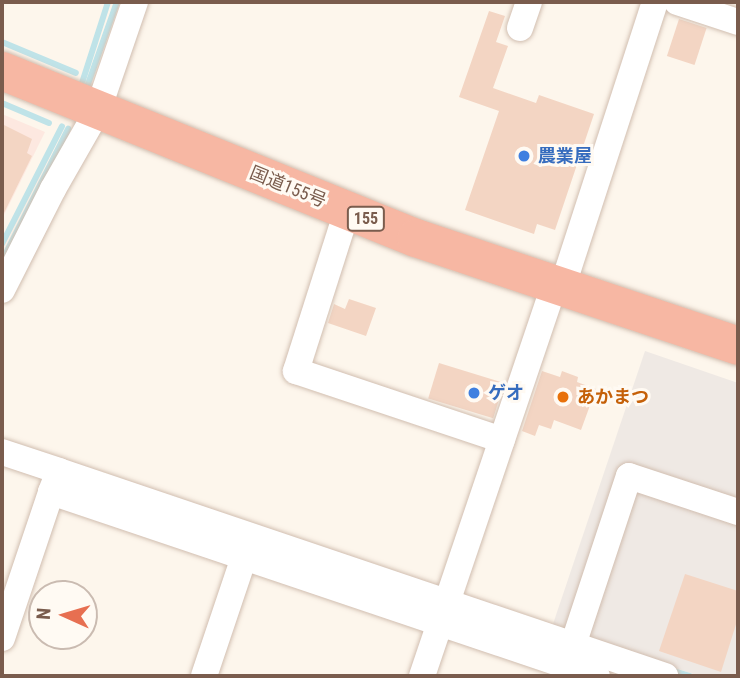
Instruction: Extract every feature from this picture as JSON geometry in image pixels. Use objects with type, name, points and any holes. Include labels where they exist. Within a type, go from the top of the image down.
[{"type":"highway","name":"国道155号","points":[[2,71],[347,211],[558,287],[738,346]]},
{"type":"street","points":[[2,290],[53,189],[98,110],[135,2]]},
{"type":"street","points":[[520,28],[529,2]]},
{"type":"street","points":[[422,676],[655,2]]},
{"type":"street","points":[[677,2],[738,22]]},
{"type":"street","points":[[347,211],[296,372],[502,439]]},
{"type":"street","points":[[2,452],[55,481],[244,557],[443,613],[573,645],[665,676]]},
{"type":"street","points":[[573,645],[629,475],[738,512]]},
{"type":"street","points":[[55,481],[443,613],[597,676]]},
{"type":"street","points":[[2,638],[55,481]]},
{"type":"street","points":[[204,676],[244,557]]},
{"type":"shaded area","points":[[2,114],[45,132],[2,219]]},
{"type":"shaded area","points":[[645,351],[738,383],[738,676],[699,676],[552,627]]},
{"type":"building","points":[[489,11],[505,16],[496,42],[508,46],[493,88],[536,103],[539,95],[594,114],[555,230],[537,224],[534,234],[465,210],[499,111],[459,97]]},
{"type":"building","points":[[679,19],[707,28],[695,65],[667,56]]},
{"type":"building","points":[[2,124],[32,139],[27,153],[32,156],[2,217]]},
{"type":"building","points":[[349,299],[376,308],[366,336],[328,323],[334,304],[345,309]]},
{"type":"building","points":[[439,363],[504,383],[493,418],[428,398]]},
{"type":"building","points":[[542,371],[560,377],[562,371],[578,377],[577,382],[596,389],[581,430],[554,420],[551,429],[539,425],[535,436],[522,431]]},
{"type":"building","points":[[685,574],[738,591],[738,618],[721,672],[659,651]]},
{"type":"waterway","points":[[82,83],[108,2]]},
{"type":"waterway","points":[[87,87],[117,2]]},
{"type":"waterway","points":[[2,42],[76,73]]},
{"type":"waterway","points":[[2,103],[49,123]]},
{"type":"waterway","points":[[2,244],[62,126]]},
{"type":"waterway","points":[[2,261],[68,129]]},
{"type":"waterway","points":[[671,670],[690,676]]},
{"type":"place","name":"農業屋","points":[[524,156]]},
{"type":"place","name":"ゲオ","points":[[474,393]]},
{"type":"place","name":"あかまつ","points":[[563,397]]}]
